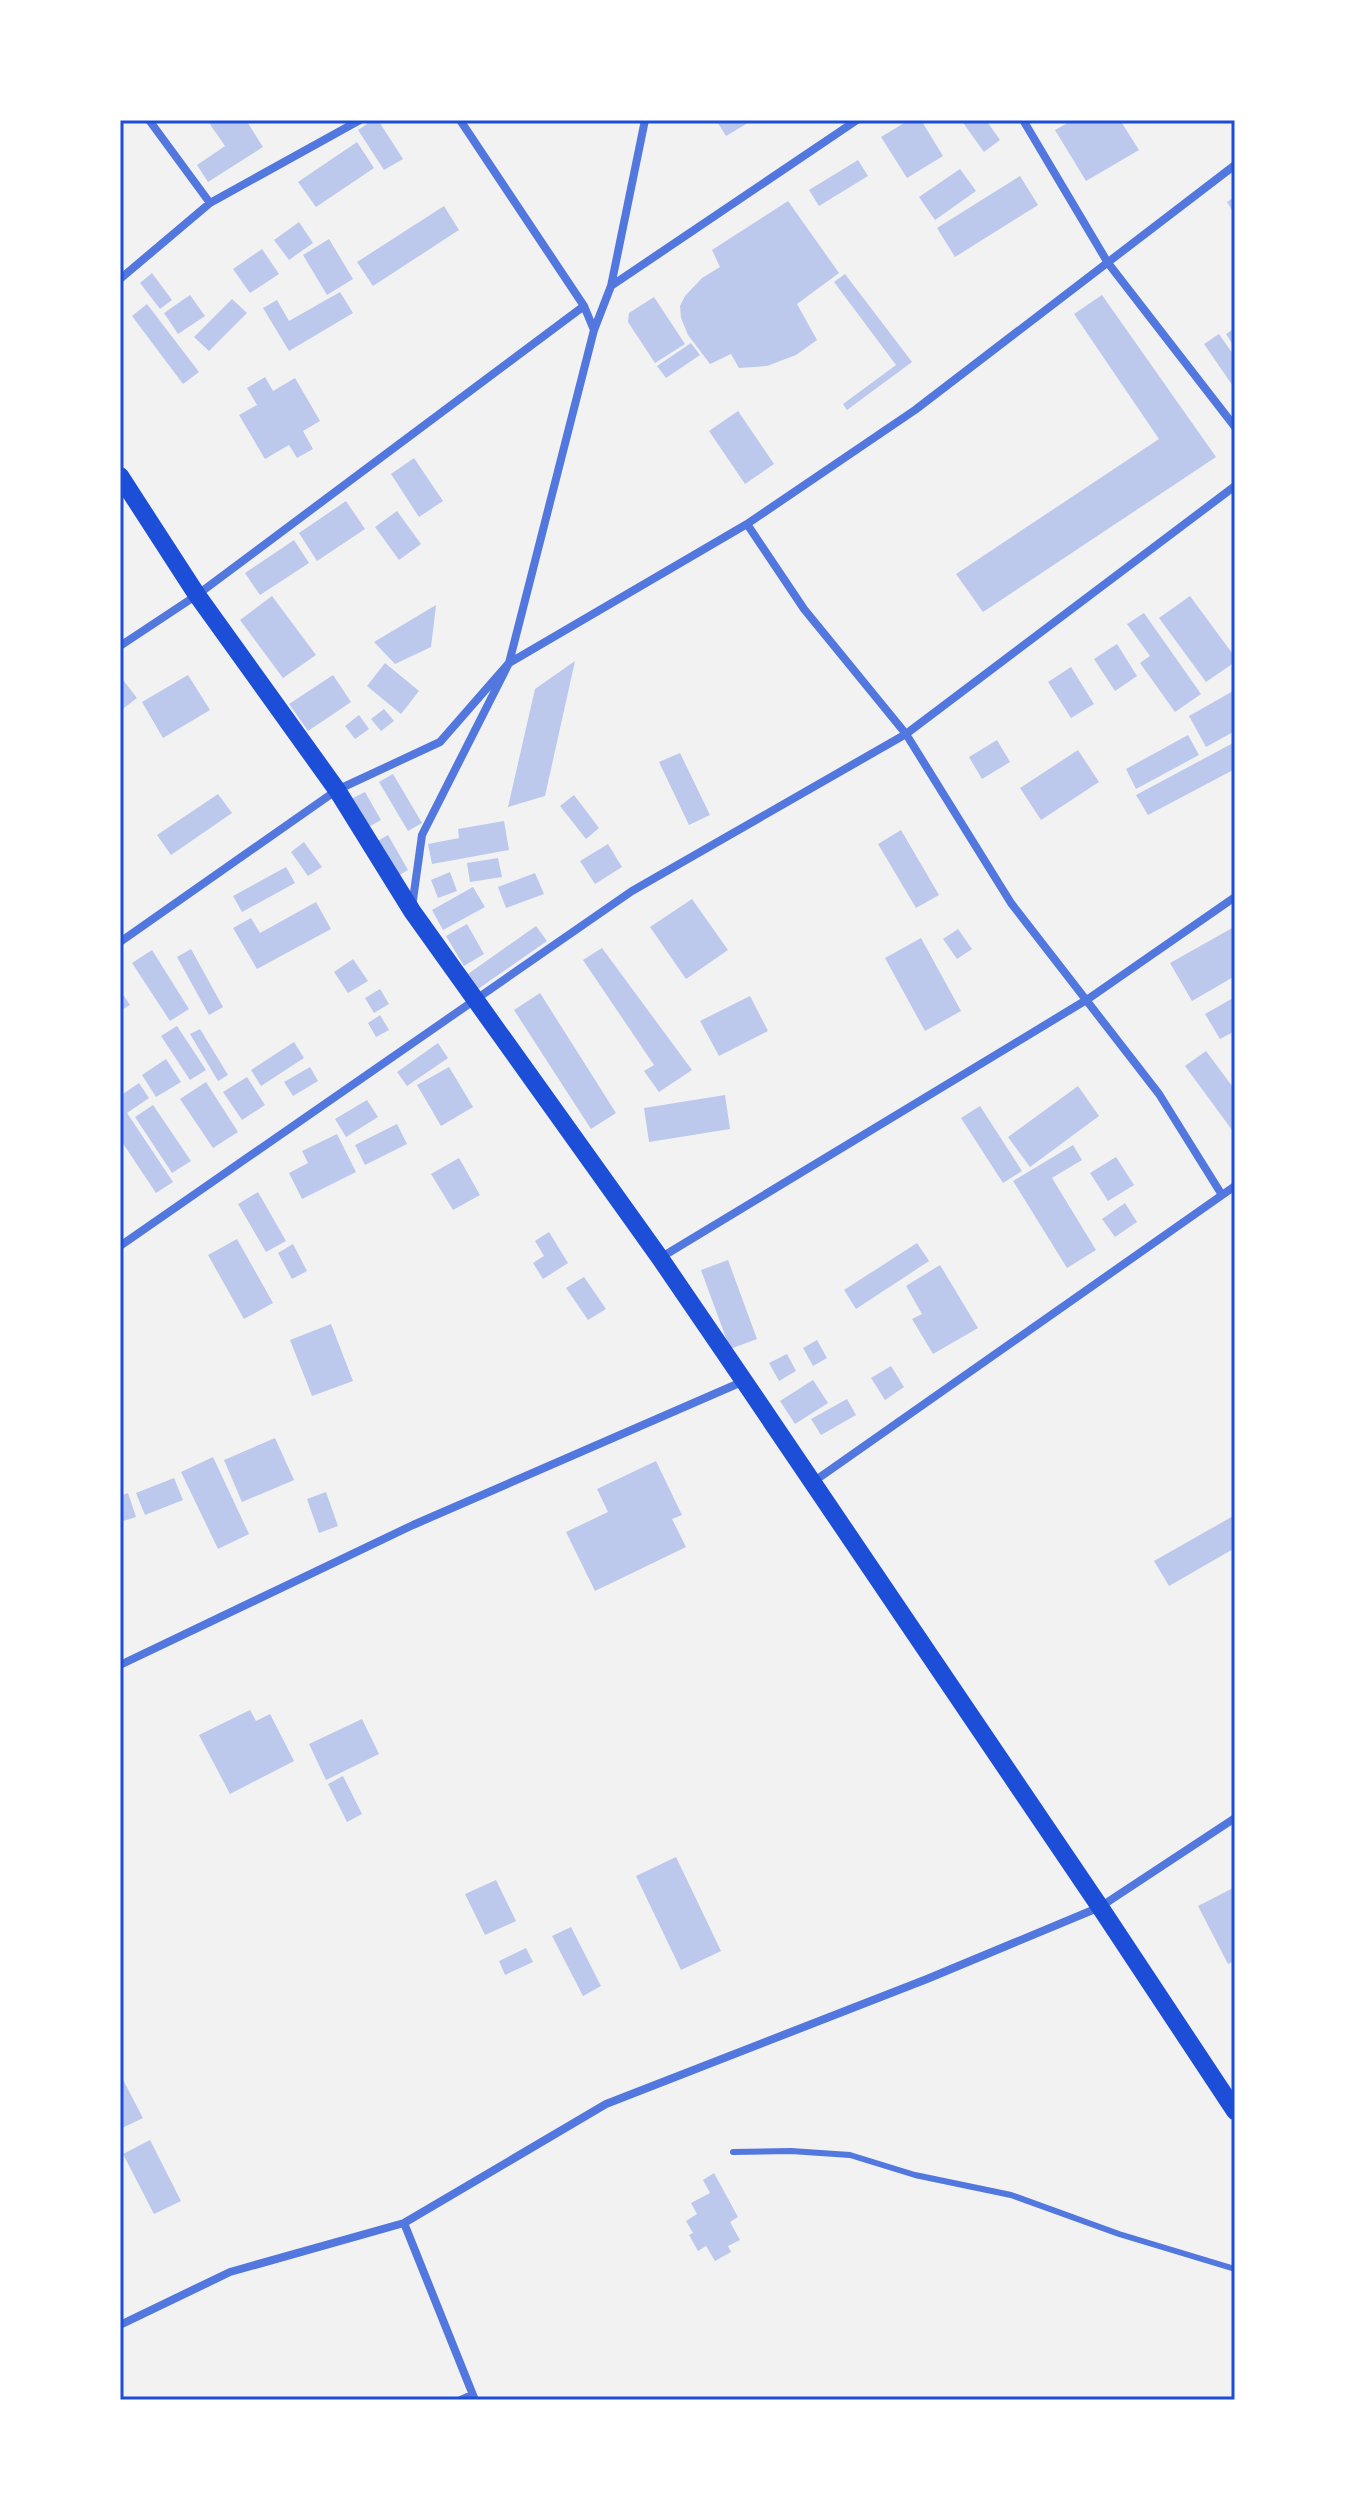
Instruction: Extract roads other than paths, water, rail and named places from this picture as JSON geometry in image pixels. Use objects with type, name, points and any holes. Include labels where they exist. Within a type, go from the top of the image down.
[{"type":"main road","points":[[120,476],[197,595],[337,790],[412,911],[744,1381],[1235,2111]]},
{"type":"street","points":[[149,120],[210,203]]},
{"type":"street","points":[[120,279],[210,203],[360,120]]},
{"type":"street","points":[[460,120],[584,306],[594,330]]},
{"type":"street","points":[[412,911],[422,835],[509,663],[594,330],[611,286],[645,120]]},
{"type":"street","points":[[611,286],[857,120]]},
{"type":"street","points":[[1023,120],[1108,263],[1235,427]]},
{"type":"street","points":[[120,942],[337,790],[440,742],[509,663],[747,524],[915,410],[1235,165]]},
{"type":"street","points":[[120,646],[197,595],[584,306]]},
{"type":"street","points":[[120,1246],[632,891],[906,734],[1235,486]]},
{"type":"street","points":[[747,524],[804,609],[906,734],[1011,903],[1159,1094],[1222,1195]]},
{"type":"street","points":[[660,1258],[1088,999],[1235,897]]},
{"type":"street","points":[[812,1482],[1235,1186]]},
{"type":"street","points":[[120,1665],[413,1525],[744,1381]]},
{"type":"street","points":[[120,2325],[230,2272],[404,2223],[606,2104],[927,1979],[1100,1907],[1235,1818]]},
{"type":"street","points":[[404,2223],[473,2397],[461,2400]]},
{"type":"lane","points":[[733,2152],[791,2151],[850,2155],[915,2175],[1011,2195],[1132,2238],[1235,2269]]}]
